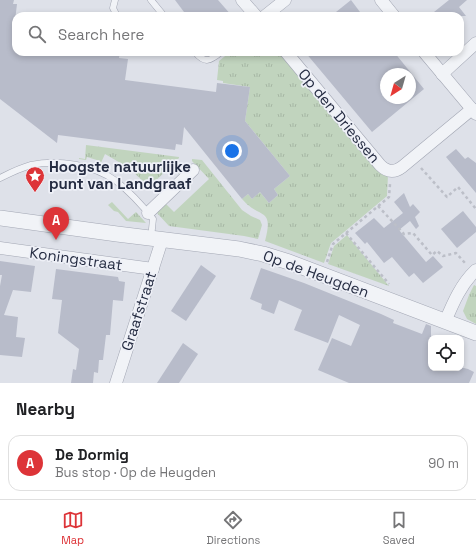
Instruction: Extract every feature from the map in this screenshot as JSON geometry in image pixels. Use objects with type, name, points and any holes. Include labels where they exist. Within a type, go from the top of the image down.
[{"type":"street","points":[[242,0],[252,12]]},
{"type":"street","points":[[270,12],[285,0]]},
{"type":"street","points":[[381,0],[391,12]]},
{"type":"street","points":[[464,54],[476,43]]},
{"type":"street","name":"Op den Driessen","points":[[289,56],[380,165],[384,169],[390,171],[397,171],[474,111]]},
{"type":"street","points":[[427,56],[474,111]]},
{"type":"street","points":[[442,74],[462,56]]},
{"type":"street","points":[[148,212],[192,170]]},
{"type":"street","name":"Op de Heugden","points":[[0,218],[239,249],[269,256],[476,333]]},
{"type":"street","name":"Graafstraat","points":[[116,383],[153,269],[156,239]]},
{"type":"street","name":"Koningstraat","points":[[0,248],[153,269]]},
{"type":"street","points":[[445,322],[455,298],[474,271]]},
{"type":"lane","points":[[115,0],[113,8],[115,12]]},
{"type":"lane","points":[[151,0],[159,12]]},
{"type":"lane","points":[[197,56],[210,61],[217,56]]},
{"type":"lane","points":[[0,178],[31,165],[46,163],[66,164],[99,172],[115,181],[128,191],[148,212],[152,219],[156,239]]},
{"type":"path","points":[[413,158],[447,197],[458,187],[476,209]]},
{"type":"path","points":[[323,275],[333,244],[389,197],[390,171]]},
{"type":"path","points":[[378,206],[404,234],[413,233],[432,254],[437,251],[443,256],[456,253],[474,271]]},
{"type":"path","points":[[346,233],[392,288],[388,300]]},
{"type":"green space","points":[[225,56],[283,56],[376,169],[388,175],[387,196],[331,243],[324,263],[265,241],[268,223],[266,218],[242,199],[248,194],[252,199],[260,192],[269,203],[278,195],[274,189],[290,176],[245,121],[250,87],[223,83],[223,81],[217,80],[219,61]]},
{"type":"green space","points":[[86,145],[179,157],[175,162],[183,170],[179,174],[171,166],[149,187],[129,168],[105,154],[100,165],[100,161],[87,157],[86,160],[79,159],[85,159]]},
{"type":"green space","points":[[192,159],[202,160],[242,210],[260,220],[262,225],[258,239],[169,226],[157,213],[166,204],[174,212],[209,179],[192,161]]},
{"type":"green space","points":[[112,202],[128,219],[136,212],[146,223],[126,221],[118,212],[114,211],[108,205]]},
{"type":"green space","points":[[347,235],[389,286],[328,264],[334,246]]},
{"type":"green space","points":[[474,285],[476,286],[476,324],[467,319],[463,311]]},
{"type":"building","points":[[0,0],[14,0],[13,4],[17,4],[16,12],[12,12],[12,56],[119,56],[119,58],[128,59],[125,80],[216,92],[217,83],[250,87],[245,121],[290,176],[274,189],[278,195],[269,203],[260,192],[252,199],[248,194],[242,199],[184,127],[182,145],[176,144],[175,150],[58,135],[57,143],[0,99]]},
{"type":"building","points":[[175,0],[218,0],[228,12],[184,12]]},
{"type":"building","points":[[351,0],[360,12],[336,12]]},
{"type":"building","points":[[449,0],[467,0],[459,7],[463,12],[434,12]]},
{"type":"building","points":[[308,56],[397,56],[407,68],[380,68],[380,104],[406,104],[372,132]]},
{"type":"building","points":[[416,79],[424,89],[416,96]]},
{"type":"building","points":[[456,149],[465,159],[468,157],[476,163],[476,193],[446,157]]},
{"type":"building","points":[[404,193],[410,207],[413,204],[420,212],[415,217],[419,226],[416,229],[410,221],[399,230],[426,262],[433,256],[443,267],[423,283],[414,273],[409,277],[392,257],[384,263],[367,242],[365,244],[355,233],[374,218],[384,228],[403,213],[394,202]]},
{"type":"building","points":[[463,211],[476,227],[476,232],[457,248],[441,229]]},
{"type":"building","points":[[0,261],[35,266],[31,292],[13,290],[4,315],[18,317],[16,337],[25,338],[22,357],[0,355],[0,286],[2,275],[0,275]]},
{"type":"building","points":[[201,265],[216,276],[186,321],[171,311]]},
{"type":"building","points":[[261,268],[304,283],[381,314],[394,320],[393,323],[422,334],[426,324],[431,326],[431,335],[428,335],[428,371],[464,371],[464,368],[474,372],[469,383],[349,383],[318,370],[332,338],[351,346],[360,325],[339,315],[328,343],[294,330],[302,310],[279,300],[274,314],[261,309],[262,304],[250,299]]},
{"type":"building","points":[[56,269],[118,277],[119,281],[125,282],[123,301],[113,300],[110,335],[106,335],[103,360],[99,360],[98,373],[94,372],[93,383],[71,383],[73,369],[76,370],[79,349],[58,333],[62,300],[52,299]]},
{"type":"building","points":[[183,343],[198,354],[179,383],[157,383]]},
{"type":"place","name":"Hoogste natuurlijke punt van Landgraaf","points":[[35,193]]},
{"type":"place","name":"De Dormig","points":[[56,240]]}]
